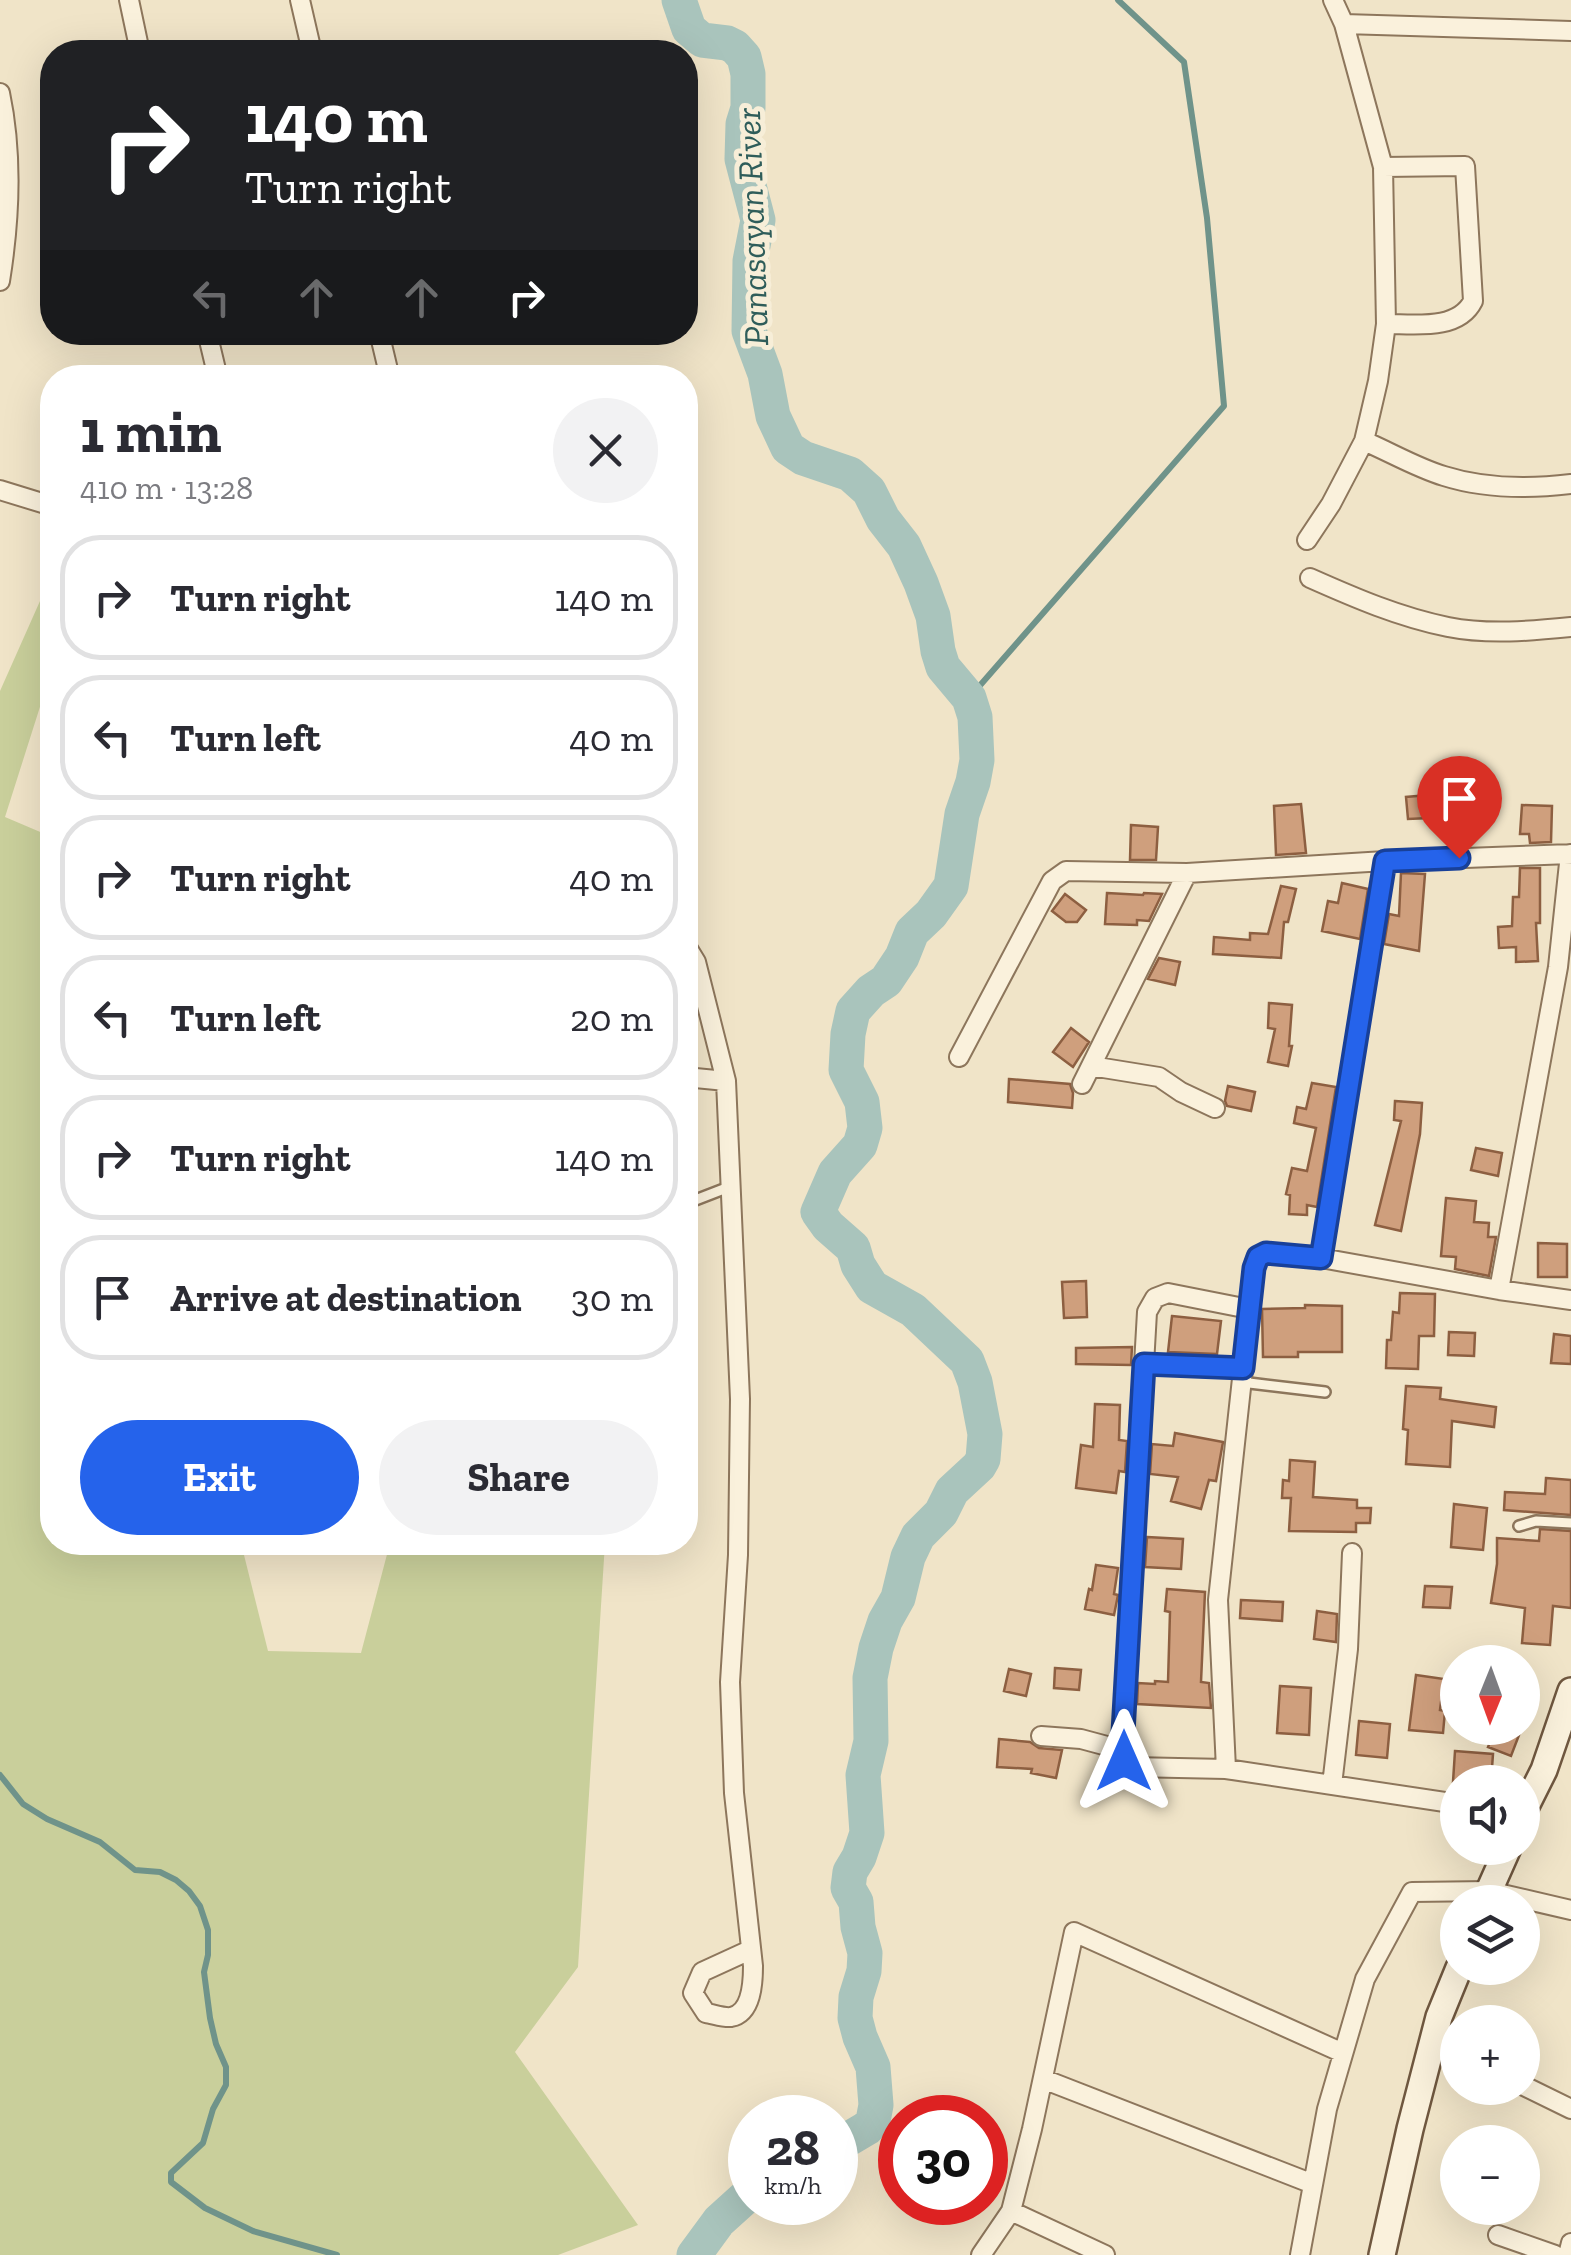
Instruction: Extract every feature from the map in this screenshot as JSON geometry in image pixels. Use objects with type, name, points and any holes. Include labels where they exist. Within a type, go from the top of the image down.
[{"type":"street","points":[[129,0],[137,40]]},
{"type":"street","points":[[300,0],[309,40]]},
{"type":"street","points":[[1307,540],[1364,441],[1386,324],[1383,167],[1334,0]]},
{"type":"street","points":[[1344,24],[1571,31]]},
{"type":"street","points":[[0,93],[8,155],[7,234],[0,282]]},
{"type":"street","points":[[1383,167],[1465,166],[1473,301],[1468,311],[1453,319],[1434,324],[1386,324]]},
{"type":"street","points":[[1364,441],[1443,476],[1490,486],[1539,488],[1571,484]]},
{"type":"street","points":[[0,490],[40,502]]},
{"type":"street","points":[[1310,578],[1377,607],[1450,627],[1521,632],[1571,627]]},
{"type":"street","points":[[959,1057],[1052,882],[1066,871],[1186,874],[1571,854],[1558,968],[1499,1290]]},
{"type":"street","points":[[1321,1258],[1385,861]]},
{"type":"street","points":[[1082,1084],[1186,874]]},
{"type":"street","points":[[698,970],[726,1081],[740,1399],[738,1555],[730,1682],[734,1793],[750,1950]]},
{"type":"street","points":[[1092,1066],[1158,1077],[1215,1108]]},
{"type":"street","points":[[698,1078],[726,1081]]},
{"type":"street","points":[[1226,1768],[1218,1600],[1254,1268],[1262,1254],[1321,1258],[1571,1300]]},
{"type":"street","points":[[1250,1309],[1168,1293],[1150,1304],[1147,1312],[1124,1761],[1131,1767],[1226,1768],[1440,1801]]},
{"type":"street","points":[[1144,1364],[1242,1375]]},
{"type":"street","points":[[1332,1786],[1348,1649],[1352,1553]]},
{"type":"street","points":[[1540,1778],[1570,1699]]},
{"type":"street","points":[[1041,1736],[1081,1739],[1122,1750]]},
{"type":"street","points":[[1300,2255],[1326,2109],[1365,1980],[1412,1892],[1440,1894]]},
{"type":"street","points":[[1540,1905],[1571,1910]]},
{"type":"street","points":[[981,2255],[1011,2210],[1074,1932],[1343,2053]]},
{"type":"street","points":[[1382,2255],[1439,2017],[1452,1985]]},
{"type":"street","points":[[1043,2078],[1313,2184]]},
{"type":"street","points":[[1540,2094],[1571,2109]]},
{"type":"street","points":[[1011,2210],[1105,2255]]},
{"type":"street","points":[[1498,2235],[1555,2255]]},
{"type":"street","points":[[1568,2255],[1571,2243]]},
{"type":"lane","points":[[698,1199],[729,1186]]},
{"type":"lane","points":[[1242,1375],[1326,1392]]},
{"type":"lane","points":[[1519,1526],[1536,1521],[1571,1523]]},
{"type":"green space","points":[[40,601],[40,707],[5,817],[40,832],[40,1555],[244,1555],[268,1651],[361,1653],[387,1555],[604,1555],[578,1967],[515,2052],[638,2225],[558,2255],[0,2255],[0,691]]},
{"type":"building","points":[[1428,795],[1430,818],[1408,819],[1406,797]]},
{"type":"building","points":[[1301,804],[1306,853],[1276,855],[1274,806]]},
{"type":"building","points":[[1480,805],[1481,823],[1441,829],[1440,808]]},
{"type":"building","points":[[1522,805],[1552,806],[1551,842],[1530,843],[1529,834],[1520,834]]},
{"type":"building","points":[[1131,825],[1158,827],[1156,860],[1130,860]]},
{"type":"building","points":[[1520,868],[1540,868],[1538,961],[1516,962],[1516,947],[1499,948],[1498,927],[1512,926]]},
{"type":"building","points":[[1401,873],[1425,874],[1419,951],[1384,944],[1389,914],[1399,916]]},
{"type":"building","points":[[1342,883],[1368,889],[1360,939],[1322,931],[1328,901],[1338,903]]},
{"type":"building","points":[[1281,886],[1296,889],[1288,922],[1284,922],[1281,958],[1213,954],[1214,937],[1250,940],[1250,933],[1268,934]]},
{"type":"building","points":[[1107,893],[1162,894],[1149,921],[1137,920],[1137,925],[1105,924]]},
{"type":"building","points":[[1065,894],[1086,910],[1077,922],[1066,922],[1052,911]]},
{"type":"building","points":[[1159,958],[1180,962],[1175,985],[1148,979]]},
{"type":"building","points":[[1269,1003],[1292,1005],[1288,1066],[1268,1062],[1275,1029],[1268,1028]]},
{"type":"building","points":[[1071,1028],[1089,1042],[1073,1067],[1053,1052]]},
{"type":"building","points":[[1009,1079],[1070,1084],[1072,1108],[1008,1102]]},
{"type":"building","points":[[1312,1083],[1336,1087],[1317,1207],[1307,1205],[1307,1215],[1289,1214],[1290,1195],[1286,1194],[1292,1168],[1307,1171],[1316,1128],[1294,1123],[1297,1107],[1306,1109]]},
{"type":"building","points":[[1228,1086],[1255,1092],[1251,1111],[1227,1106]]},
{"type":"building","points":[[1395,1101],[1422,1103],[1420,1134],[1401,1231],[1375,1225],[1401,1121],[1394,1120]]},
{"type":"building","points":[[1476,1148],[1502,1153],[1498,1176],[1471,1170]]},
{"type":"building","points":[[1446,1198],[1476,1201],[1474,1222],[1489,1223],[1488,1237],[1496,1237],[1489,1276],[1455,1269],[1456,1257],[1441,1256]]},
{"type":"building","points":[[1538,1243],[1567,1244],[1567,1277],[1538,1277]]},
{"type":"building","points":[[1086,1281],[1087,1317],[1064,1318],[1062,1282]]},
{"type":"building","points":[[1400,1293],[1435,1294],[1434,1336],[1419,1336],[1418,1369],[1386,1368],[1387,1340],[1391,1340],[1393,1312],[1399,1313]]},
{"type":"building","points":[[1342,1306],[1342,1352],[1263,1357],[1262,1309]]},
{"type":"building","points":[[1172,1316],[1221,1321],[1217,1354],[1168,1352]]},
{"type":"building","points":[[1449,1332],[1475,1333],[1474,1356],[1448,1355]]},
{"type":"building","points":[[1554,1334],[1571,1336],[1571,1364],[1551,1363]]},
{"type":"building","points":[[1132,1347],[1131,1365],[1076,1364],[1076,1348]]},
{"type":"building","points":[[1406,1386],[1441,1388],[1440,1399],[1496,1407],[1494,1427],[1452,1421],[1450,1467],[1406,1464]]},
{"type":"building","points":[[1095,1404],[1120,1405],[1119,1440],[1127,1441],[1125,1472],[1119,1471],[1116,1493],[1076,1488],[1081,1445],[1093,1447]]},
{"type":"building","points":[[1175,1433],[1223,1442],[1216,1481],[1209,1480],[1201,1509],[1171,1501],[1178,1477],[1150,1474],[1152,1444],[1173,1446]]},
{"type":"building","points":[[1290,1460],[1315,1462],[1313,1497],[1357,1500],[1357,1508],[1371,1508],[1370,1523],[1356,1523],[1356,1532],[1289,1531],[1291,1498],[1282,1498],[1283,1480],[1289,1481]]},
{"type":"building","points":[[1546,1478],[1571,1480],[1571,1515],[1504,1510],[1505,1492],[1545,1494]]},
{"type":"building","points":[[1454,1504],[1487,1508],[1483,1550],[1451,1547]]},
{"type":"building","points":[[1540,1529],[1571,1531],[1571,1608],[1553,1606],[1550,1645],[1522,1643],[1525,1608],[1491,1603],[1497,1538],[1539,1541]]},
{"type":"building","points":[[1147,1537],[1183,1539],[1181,1569],[1145,1567]]},
{"type":"building","points":[[1096,1565],[1118,1568],[1114,1615],[1085,1609]]},
{"type":"building","points":[[1425,1586],[1452,1587],[1450,1608],[1423,1607]]},
{"type":"building","points":[[1167,1589],[1205,1592],[1201,1682],[1209,1683],[1211,1708],[1137,1704],[1138,1683],[1168,1682]]},
{"type":"building","points":[[1241,1600],[1283,1602],[1282,1621],[1240,1618]]},
{"type":"building","points":[[1317,1611],[1337,1614],[1336,1642],[1314,1639]]},
{"type":"building","points":[[1055,1668],[1081,1670],[1079,1690],[1054,1688]]},
{"type":"building","points":[[1009,1669],[1031,1674],[1026,1696],[1004,1691]]},
{"type":"building","points":[[1416,1675],[1440,1678],[1440,1733],[1409,1730]]},
{"type":"building","points":[[1280,1686],[1311,1688],[1309,1735],[1277,1733]]},
{"type":"building","points":[[1359,1721],[1390,1724],[1387,1758],[1356,1755]]},
{"type":"building","points":[[999,1739],[1062,1750],[1056,1778],[1031,1773],[1032,1769],[997,1767]]},
{"type":"building","points":[[1489,1745],[1515,1745],[1511,1756]]},
{"type":"building","points":[[1455,1751],[1493,1754],[1492,1765],[1454,1765]]},
{"type":"waterway","name":"Panasayan River","points":[[679,0],[689,29],[702,40],[735,47],[744,57],[748,74],[742,159],[758,220],[750,261],[749,331],[765,374],[773,416],[788,448],[803,458],[850,474],[869,491],[883,519],[904,546],[933,616],[943,667],[969,698],[975,717],[977,760],[962,814],[951,886],[912,932],[886,981],[853,1011],[846,1070],[862,1102],[865,1128],[860,1145],[835,1173],[818,1212],[853,1248],[872,1287],[913,1310],[967,1361],[985,1434],[979,1466],[952,1491],[941,1513],[918,1536],[908,1557],[898,1598],[876,1648],[870,1678],[871,1741],[863,1775],[867,1833],[850,1872],[848,1888],[856,1902],[865,1953],[855,2018],[873,2067],[876,2105],[873,2121],[858,2133]]},
{"type":"waterway","points":[[969,698],[1224,406],[1207,218],[1184,62],[1118,0]]},
{"type":"waterway","points":[[0,1775],[23,1804],[100,1842],[135,1870],[160,1872],[176,1880],[200,1906],[208,1930],[204,1972],[210,2018],[226,2067],[226,2085],[213,2109],[203,2143],[171,2173],[171,2182],[205,2208],[253,2231],[337,2255]]},
{"type":"waterway","name":"Panasayan River","points":[[694,2255],[728,2213]]},
{"type":"route","points":[[1124,1761],[1144,1364],[1243,1368],[1258,1257],[1266,1253],[1321,1258],[1385,861],[1459,858]]}]
